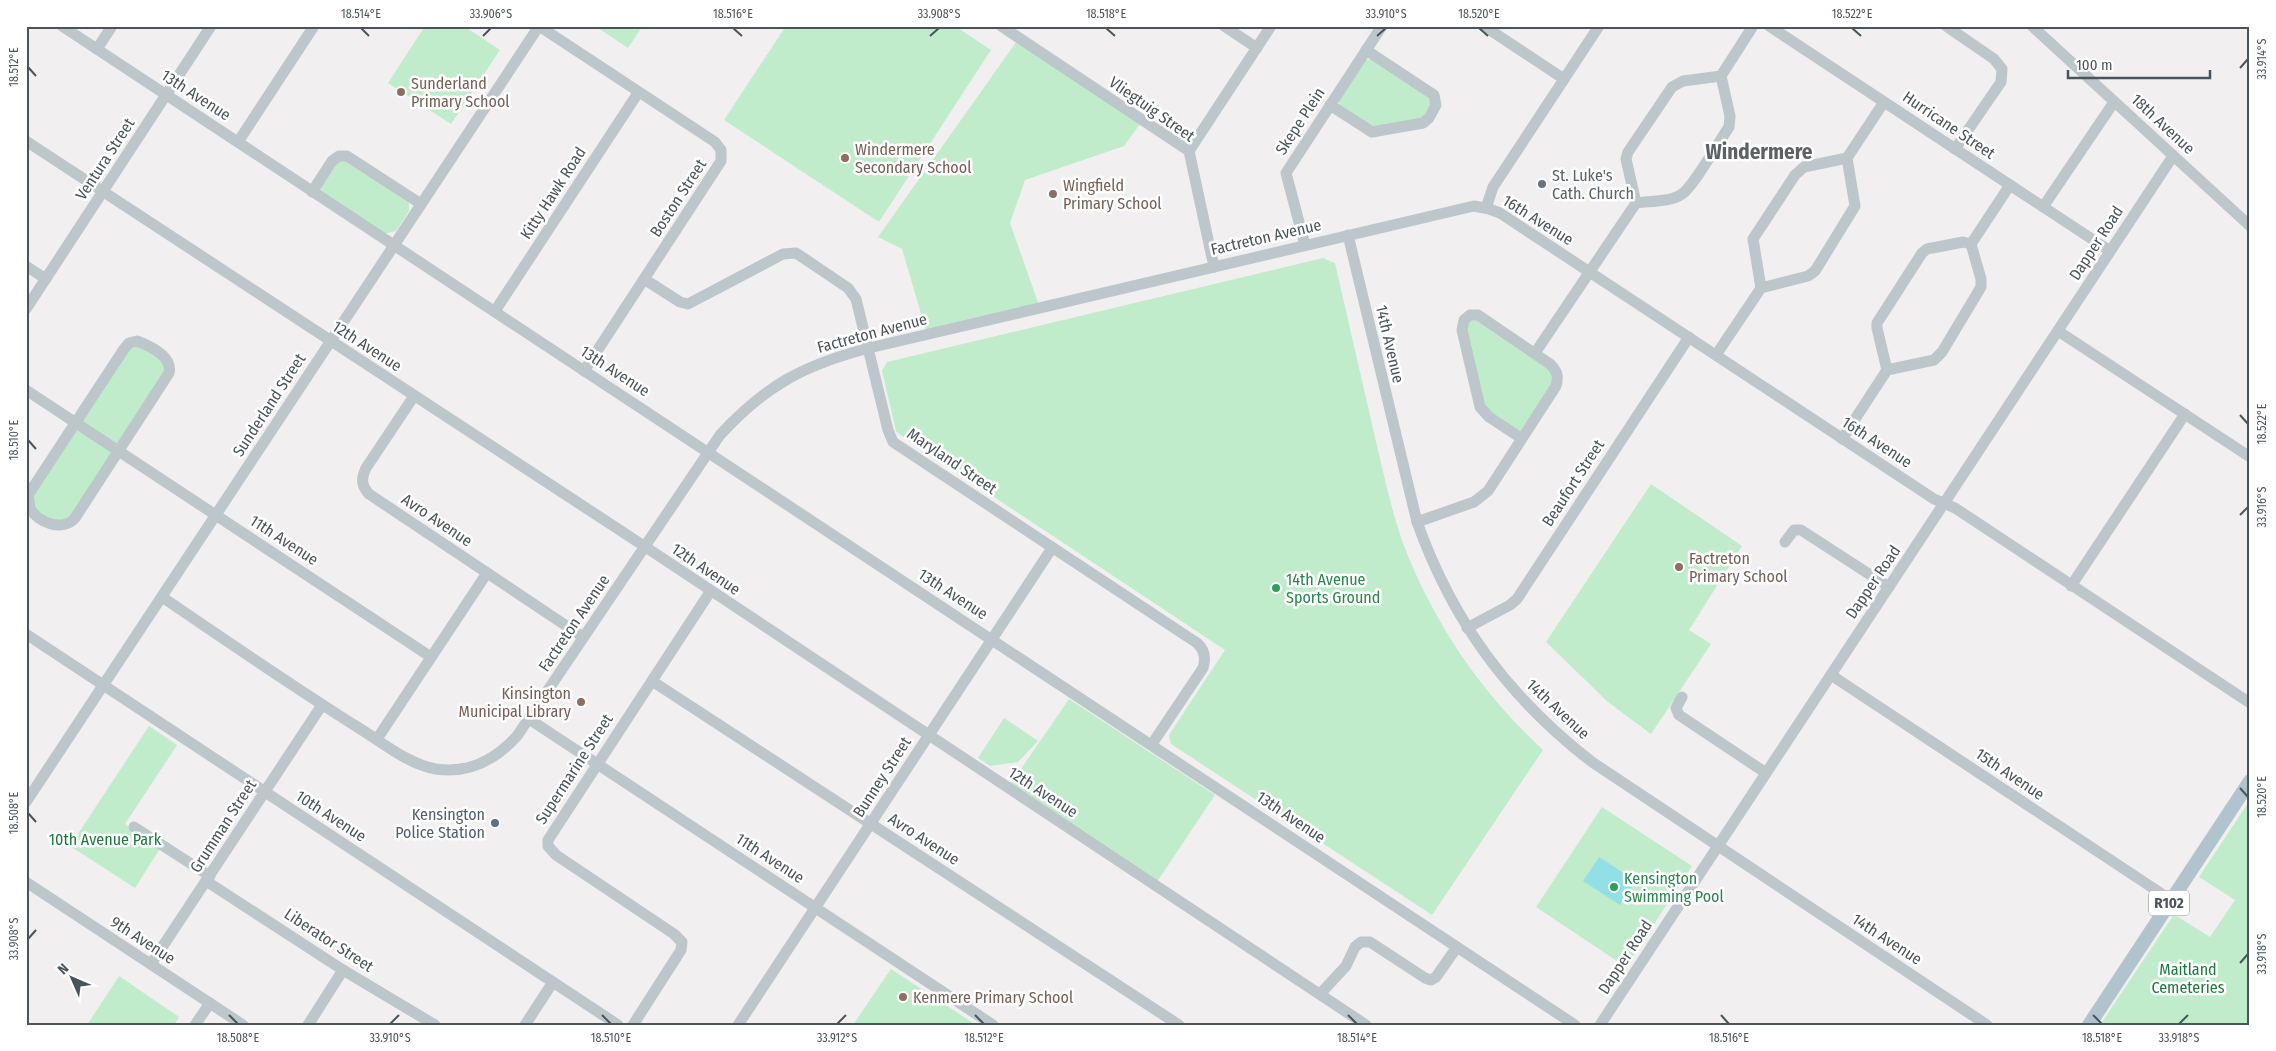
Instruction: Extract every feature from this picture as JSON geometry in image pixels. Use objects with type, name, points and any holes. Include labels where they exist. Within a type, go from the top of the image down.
[{"type":"main road","name":"R102","points":[[2089,1025],[2250,781]]},
{"type":"street","name":"13th Avenue","points":[[62,26],[1575,1025]]},
{"type":"street","points":[[97,49],[112,26]]},
{"type":"street","name":"Ventura Street","points":[[26,309],[211,26]]},
{"type":"street","points":[[238,142],[314,26]]},
{"type":"street","name":"Boston Street","points":[[539,26],[715,142],[721,150],[721,160],[584,371]]},
{"type":"street","name":"Sunderland Street","points":[[26,802],[539,26]]},
{"type":"street","name":"Vliegtuig Street","points":[[1001,26],[1189,151],[1214,266]]},
{"type":"street","points":[[1224,26],[1257,48]]},
{"type":"street","points":[[1189,151],[1271,26]]},
{"type":"street","name":"Skepe Plein","points":[[1305,245],[1286,173],[1382,26]]},
{"type":"street","points":[[1484,26],[1564,79]]},
{"type":"street","points":[[1486,208],[1493,187],[1599,26]]},
{"type":"street","points":[[1535,353],[1636,204],[1684,194],[1700,171],[1729,127],[1730,120],[1721,76],[1753,26]]},
{"type":"street","name":"Hurricane Street","points":[[1769,26],[2110,251]]},
{"type":"street","points":[[1946,26],[1994,59],[2002,70],[2000,82],[1956,149]]},
{"type":"street","name":"18th Avenue","points":[[2032,26],[2250,226]]},
{"type":"street","points":[[1330,104],[1372,132],[1420,124],[1429,118],[1436,105],[1434,95],[1366,50]]},
{"type":"street","points":[[1636,204],[1626,159],[1628,152],[1672,87],[1683,81],[1721,76]]},
{"type":"street","name":"Kitty Hawk Road","points":[[495,311],[638,93]]},
{"type":"street","points":[[1716,355],[1761,288],[1808,276],[1815,271],[1855,206],[1848,158],[1884,102]]},
{"type":"street","points":[[2043,207],[2114,102]]},
{"type":"street","name":"12th Avenue","points":[[26,141],[644,546],[710,592],[1366,1025]]},
{"type":"street","points":[[312,192],[332,161],[339,156],[347,156],[421,204]]},
{"type":"street","name":"Dapper Road","points":[[1600,1025],[2173,156]]},
{"type":"street","points":[[1761,288],[1753,239],[1795,175],[1804,167],[1848,158]]},
{"type":"street","points":[[1971,244],[2010,185]]},
{"type":"street","name":"Factreton Avenue","points":[[162,597],[322,705],[420,765],[436,769],[464,769],[481,764],[501,752],[517,736],[707,452],[732,422],[775,386],[808,367],[831,358],[869,348],[1214,266],[1470,206],[1486,208]]},
{"type":"street","name":"16th Avenue","points":[[1486,208],[1500,213],[1934,499],[1955,508],[2250,703]]},
{"type":"street","name":"14th Avenue","points":[[1348,235],[1417,522],[1432,562],[1467,628],[1502,677],[1530,709],[1558,735],[1611,775],[1988,1025]]},
{"type":"street","points":[[1887,370],[1877,328],[1881,314],[1927,249],[1963,242],[1971,244]]},
{"type":"street","points":[[1842,438],[1887,370],[1934,360],[1942,352],[1982,287],[1982,279],[1971,244]]},
{"type":"street","name":"Maryland Street","points":[[644,279],[680,302],[688,304],[783,254],[796,254],[853,293],[869,348],[888,430],[894,442],[1197,643],[1203,650],[1205,658],[1203,668],[1152,744]]},
{"type":"street","points":[[26,266],[46,279]]},
{"type":"street","points":[[1417,522],[1474,502],[1488,490],[1556,386],[1558,379],[1555,369],[1535,353],[1478,316],[1470,314],[1462,324],[1480,407],[1489,417],[1521,438]]},
{"type":"street","points":[[2058,331],[2250,457]]},
{"type":"street","name":"Beaufort Street","points":[[1467,628],[1510,605],[1516,599],[1689,337]]},
{"type":"street","points":[[137,341],[157,352],[168,361],[169,373],[118,451],[72,522],[60,526],[44,520],[30,507],[28,495],[129,343],[137,341]]},
{"type":"street","name":"11th Avenue","points":[[26,390],[431,657]]},
{"type":"street","name":"Avro Avenue","points":[[414,396],[366,468],[362,480],[364,488],[369,494],[584,637]]},
{"type":"street","points":[[2071,586],[2185,414]]},
{"type":"street","points":[[1785,542],[1794,530],[1801,530],[1889,587]]},
{"type":"street","name":"Bunney Street","points":[[738,1025],[1052,548]]},
{"type":"street","points":[[377,739],[487,573]]},
{"type":"street","name":"Supermarine Street","points":[[633,1025],[681,950],[682,942],[674,934],[556,855],[550,850],[548,843],[552,832],[710,592]]},
{"type":"street","name":"10th Avenue","points":[[26,634],[615,1024]]},
{"type":"street","name":"15th Avenue","points":[[1831,675],[2171,900]]},
{"type":"street","name":"Avro Avenue","points":[[652,681],[1179,1025]]},
{"type":"street","points":[[1682,697],[1676,708],[1679,715],[1766,773]]},
{"type":"street","name":"Grumman Street","points":[[151,964],[322,705]]},
{"type":"street","name":"11th Avenue","points":[[529,719],[993,1025]]},
{"type":"street","name":"Liberator Street","points":[[134,827],[343,970],[435,1025]]},
{"type":"street","name":"9th Avenue","points":[[26,882],[243,1025]]},
{"type":"street","points":[[1320,994],[1346,966],[1358,944],[1364,941],[1370,942],[1428,980],[1436,977],[1457,947]]},
{"type":"street","points":[[308,1025],[343,970]]},
{"type":"street","points":[[525,1025],[553,982]]},
{"type":"street","points":[[195,1025],[210,1003]]},
{"type":"green space","points":[[425,26],[464,26],[500,50],[451,124],[388,83]]},
{"type":"green space","points":[[595,26],[641,26],[642,27],[628,48]]},
{"type":"green space","name":"Windermere Secondary School","points":[[786,26],[955,26],[991,50],[879,222],[724,120]]},
{"type":"green space","points":[[1019,38],[1143,120],[1124,146],[1025,180],[1010,223],[1040,308],[927,334],[902,249],[878,237]]},
{"type":"green space","points":[[1372,59],[1429,96],[1432,103],[1424,118],[1377,129],[1340,107],[1339,100],[1366,60]]},
{"type":"green space","points":[[346,159],[409,203],[409,211],[396,231],[384,234],[320,190],[334,164]]},
{"type":"green space","name":"14th Avenue Sports Ground","points":[[1323,258],[1335,263],[1393,511],[1402,541],[1420,584],[1449,636],[1465,660],[1501,707],[1543,750],[1432,915],[1171,744],[1169,735],[1225,650],[899,434],[896,431],[882,371],[887,362]]},
{"type":"green space","points":[[1476,320],[1548,367],[1555,378],[1521,430],[1517,430],[1486,411],[1465,326],[1469,321]]},
{"type":"green space","points":[[137,341],[169,365],[72,522],[44,520],[28,495],[124,349]]},
{"type":"green space","name":"Factreton Primary School","points":[[1651,484],[1742,546],[1689,630],[1711,644],[1651,734],[1608,702],[1546,642]]},
{"type":"green space","points":[[1069,699],[1215,795],[1157,882],[1010,785]]},
{"type":"green space","points":[[1004,718],[1038,741],[1018,762],[990,766],[978,758]]},
{"type":"green space","name":"10th Avenue Park","points":[[149,726],[177,745],[125,824],[161,847],[135,888],[70,846]]},
{"type":"green space","name":"Maitland Cemeteries","points":[[2250,800],[2250,1025],[2100,1025],[2173,916],[2178,917],[2210,937],[2235,900],[2199,877]]},
{"type":"green space","name":"Kensington Swimming Pool","points":[[1602,807],[1692,866],[1626,967],[1536,907]]},
{"type":"green space","name":"Kenmere Primary School","points":[[891,969],[976,1025],[853,1025]]},
{"type":"green space","points":[[119,976],[179,1017],[174,1025],[87,1025]]},
{"type":"water","points":[[1599,857],[1636,881],[1620,905],[1583,881]]},
{"type":"place","name":"Sunderland Primary School","points":[[401,92]]},
{"type":"place","name":"Windermere Secondary School","points":[[845,158]]},
{"type":"place","name":"St. Luke's Cath. Church","points":[[1542,184]]},
{"type":"place","name":"Wingfield Primary School","points":[[1053,194]]},
{"type":"place","name":"Factreton Primary School","points":[[1679,567]]},
{"type":"place","name":"14th Avenue Sports Ground","points":[[1276,588]]},
{"type":"place","name":"Kinsington Municipal Library","points":[[581,702]]},
{"type":"place","name":"Kensington Police Station","points":[[495,823]]},
{"type":"place","name":"Kensington Swimming Pool","points":[[1614,887]]},
{"type":"place","name":"Kenmere Primary School","points":[[903,997]]},
{"type":"district","name":"Windermere","points":[[1759,152]]}]
